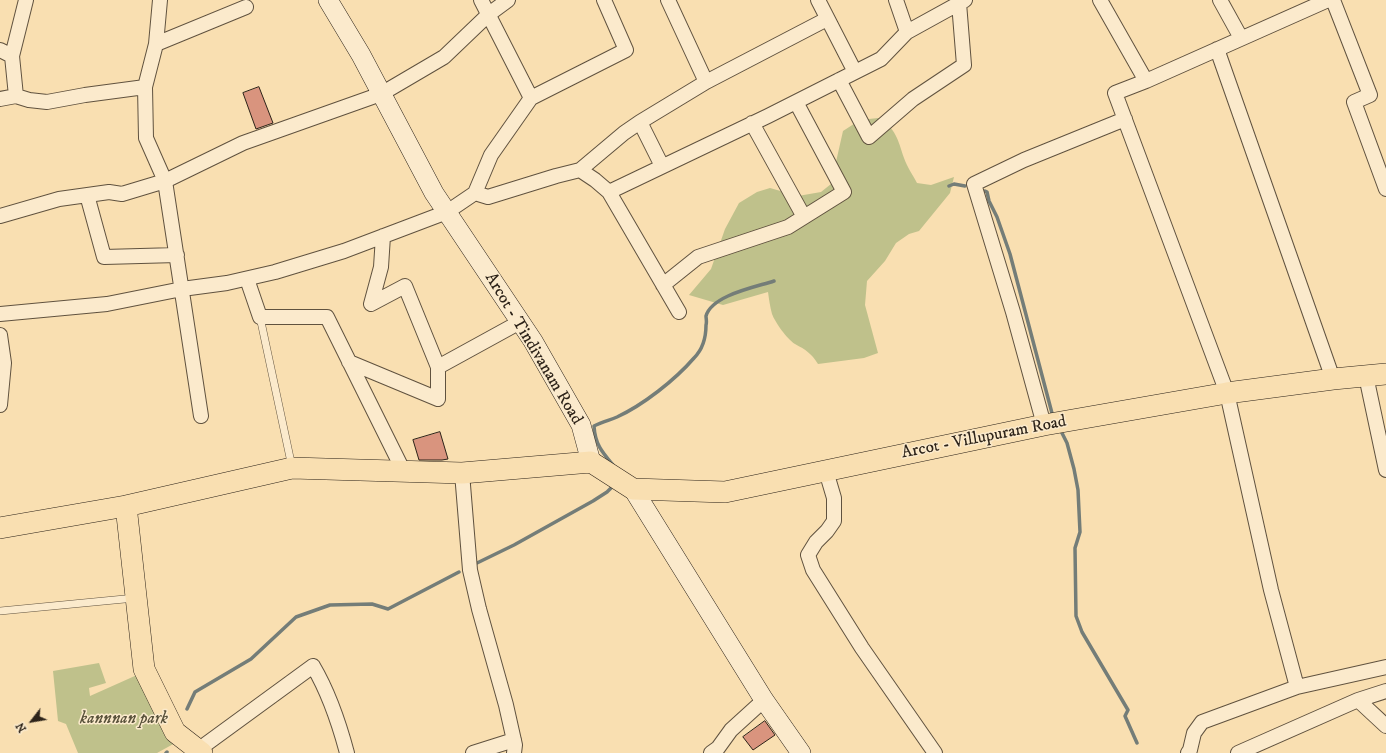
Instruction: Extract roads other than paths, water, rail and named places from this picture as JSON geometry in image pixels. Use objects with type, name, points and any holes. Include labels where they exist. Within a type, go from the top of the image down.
[{"type":"main road","name":"Arcot - Tindivanam Road","points":[[328,0],[361,55],[434,193],[520,322],[581,425],[591,462]]},
{"type":"main road","name":"Arcot - Villupuram Road","points":[[633,490],[725,492],[1053,424],[1227,393],[1376,375]]},
{"type":"main road","points":[[0,528],[126,506],[292,468],[462,473],[591,462],[633,490],[764,700],[801,753]]},
{"type":"main road","points":[[126,506],[144,669],[176,732],[200,751]]},
{"type":"street","points":[[16,96],[6,53],[26,0]]},
{"type":"street","points":[[160,0],[156,44],[145,87],[146,138],[165,182],[201,416]]},
{"type":"street","points":[[481,0],[531,98]]},
{"type":"street","points":[[0,216],[59,199],[109,192],[122,194],[165,182],[243,143],[381,94],[444,57],[489,14],[508,0]]},
{"type":"street","points":[[0,314],[107,304],[182,289],[247,279],[275,272],[344,250],[447,212],[475,193],[491,155],[531,98],[626,50],[604,0]]},
{"type":"street","points":[[668,0],[706,82]]},
{"type":"street","points":[[818,0],[855,72]]},
{"type":"street","points":[[896,0],[907,32]]},
{"type":"street","points":[[1100,0],[1146,81]]},
{"type":"street","points":[[1220,0],[1241,38]]},
{"type":"street","points":[[1298,687],[1271,590],[1227,393],[1115,93],[1146,81],[1328,0]]},
{"type":"street","points":[[1333,0],[1370,95],[1354,102],[1386,189]]},
{"type":"street","points":[[609,192],[796,102],[839,80],[881,59],[907,32],[962,2],[964,65],[913,99],[869,138],[839,80]]},
{"type":"street","points":[[156,44],[246,7]]},
{"type":"street","points":[[475,193],[488,197],[580,170],[624,133],[640,122],[706,82],[827,19]]},
{"type":"street","points":[[1216,49],[1333,379]]},
{"type":"street","points":[[0,99],[16,96],[30,100],[47,102],[145,87]]},
{"type":"street","points":[[663,286],[698,257],[788,226],[844,192],[796,102]]},
{"type":"street","points":[[1053,424],[1013,312],[974,184],[1024,160],[1125,119]]},
{"type":"street","points":[[640,122],[662,166]]},
{"type":"street","points":[[752,123],[804,217]]},
{"type":"street","points":[[580,170],[609,192],[679,312]]},
{"type":"street","points":[[87,195],[104,257],[177,255]]},
{"type":"street","points":[[349,362],[438,399],[438,367],[405,286],[371,304],[381,267],[383,236]]},
{"type":"street","points":[[247,279],[260,317],[327,317],[404,472]]},
{"type":"street","points":[[438,367],[520,322]]},
{"type":"street","points":[[0,335],[4,363],[0,405]]},
{"type":"street","points":[[1376,375],[1386,470]]},
{"type":"street","points":[[826,471],[834,498],[834,522],[816,542],[808,555],[813,570],[862,648],[935,753]]},
{"type":"street","points":[[462,473],[470,570],[479,609],[506,705],[514,746],[473,753]]},
{"type":"street","points":[[200,751],[313,666],[324,684],[340,728],[347,753]]},
{"type":"street","points":[[1188,753],[1194,733],[1202,722],[1298,687],[1386,667]]},
{"type":"street","points":[[1238,753],[1358,700],[1386,691]]},
{"type":"street","points":[[711,753],[718,748],[731,730],[764,700]]},
{"type":"street","points":[[1358,700],[1386,726]]},
{"type":"lane","points":[[260,317],[292,468]]},
{"type":"lane","points":[[0,611],[137,598]]},
{"type":"waterway","points":[[949,186],[954,184],[965,186]]},
{"type":"waterway","points":[[985,191],[987,192],[989,201],[997,217],[1010,254],[1053,417]]},
{"type":"waterway","points":[[613,465],[598,443],[594,426],[617,417],[637,406],[678,375],[702,347],[705,334],[706,316],[710,309],[717,303],[725,297],[774,281]]},
{"type":"waterway","points":[[1060,429],[1067,443],[1078,490],[1080,532],[1075,548],[1076,616],[1082,632],[1128,710],[1125,716],[1137,743]]},
{"type":"waterway","points":[[477,563],[514,545],[593,501],[613,486]]},
{"type":"waterway","points":[[187,709],[195,692],[251,659],[296,617],[330,605],[372,604],[388,609],[459,572]]},
{"type":"park label","name":"kannnan park","points":[[124,719]]}]
